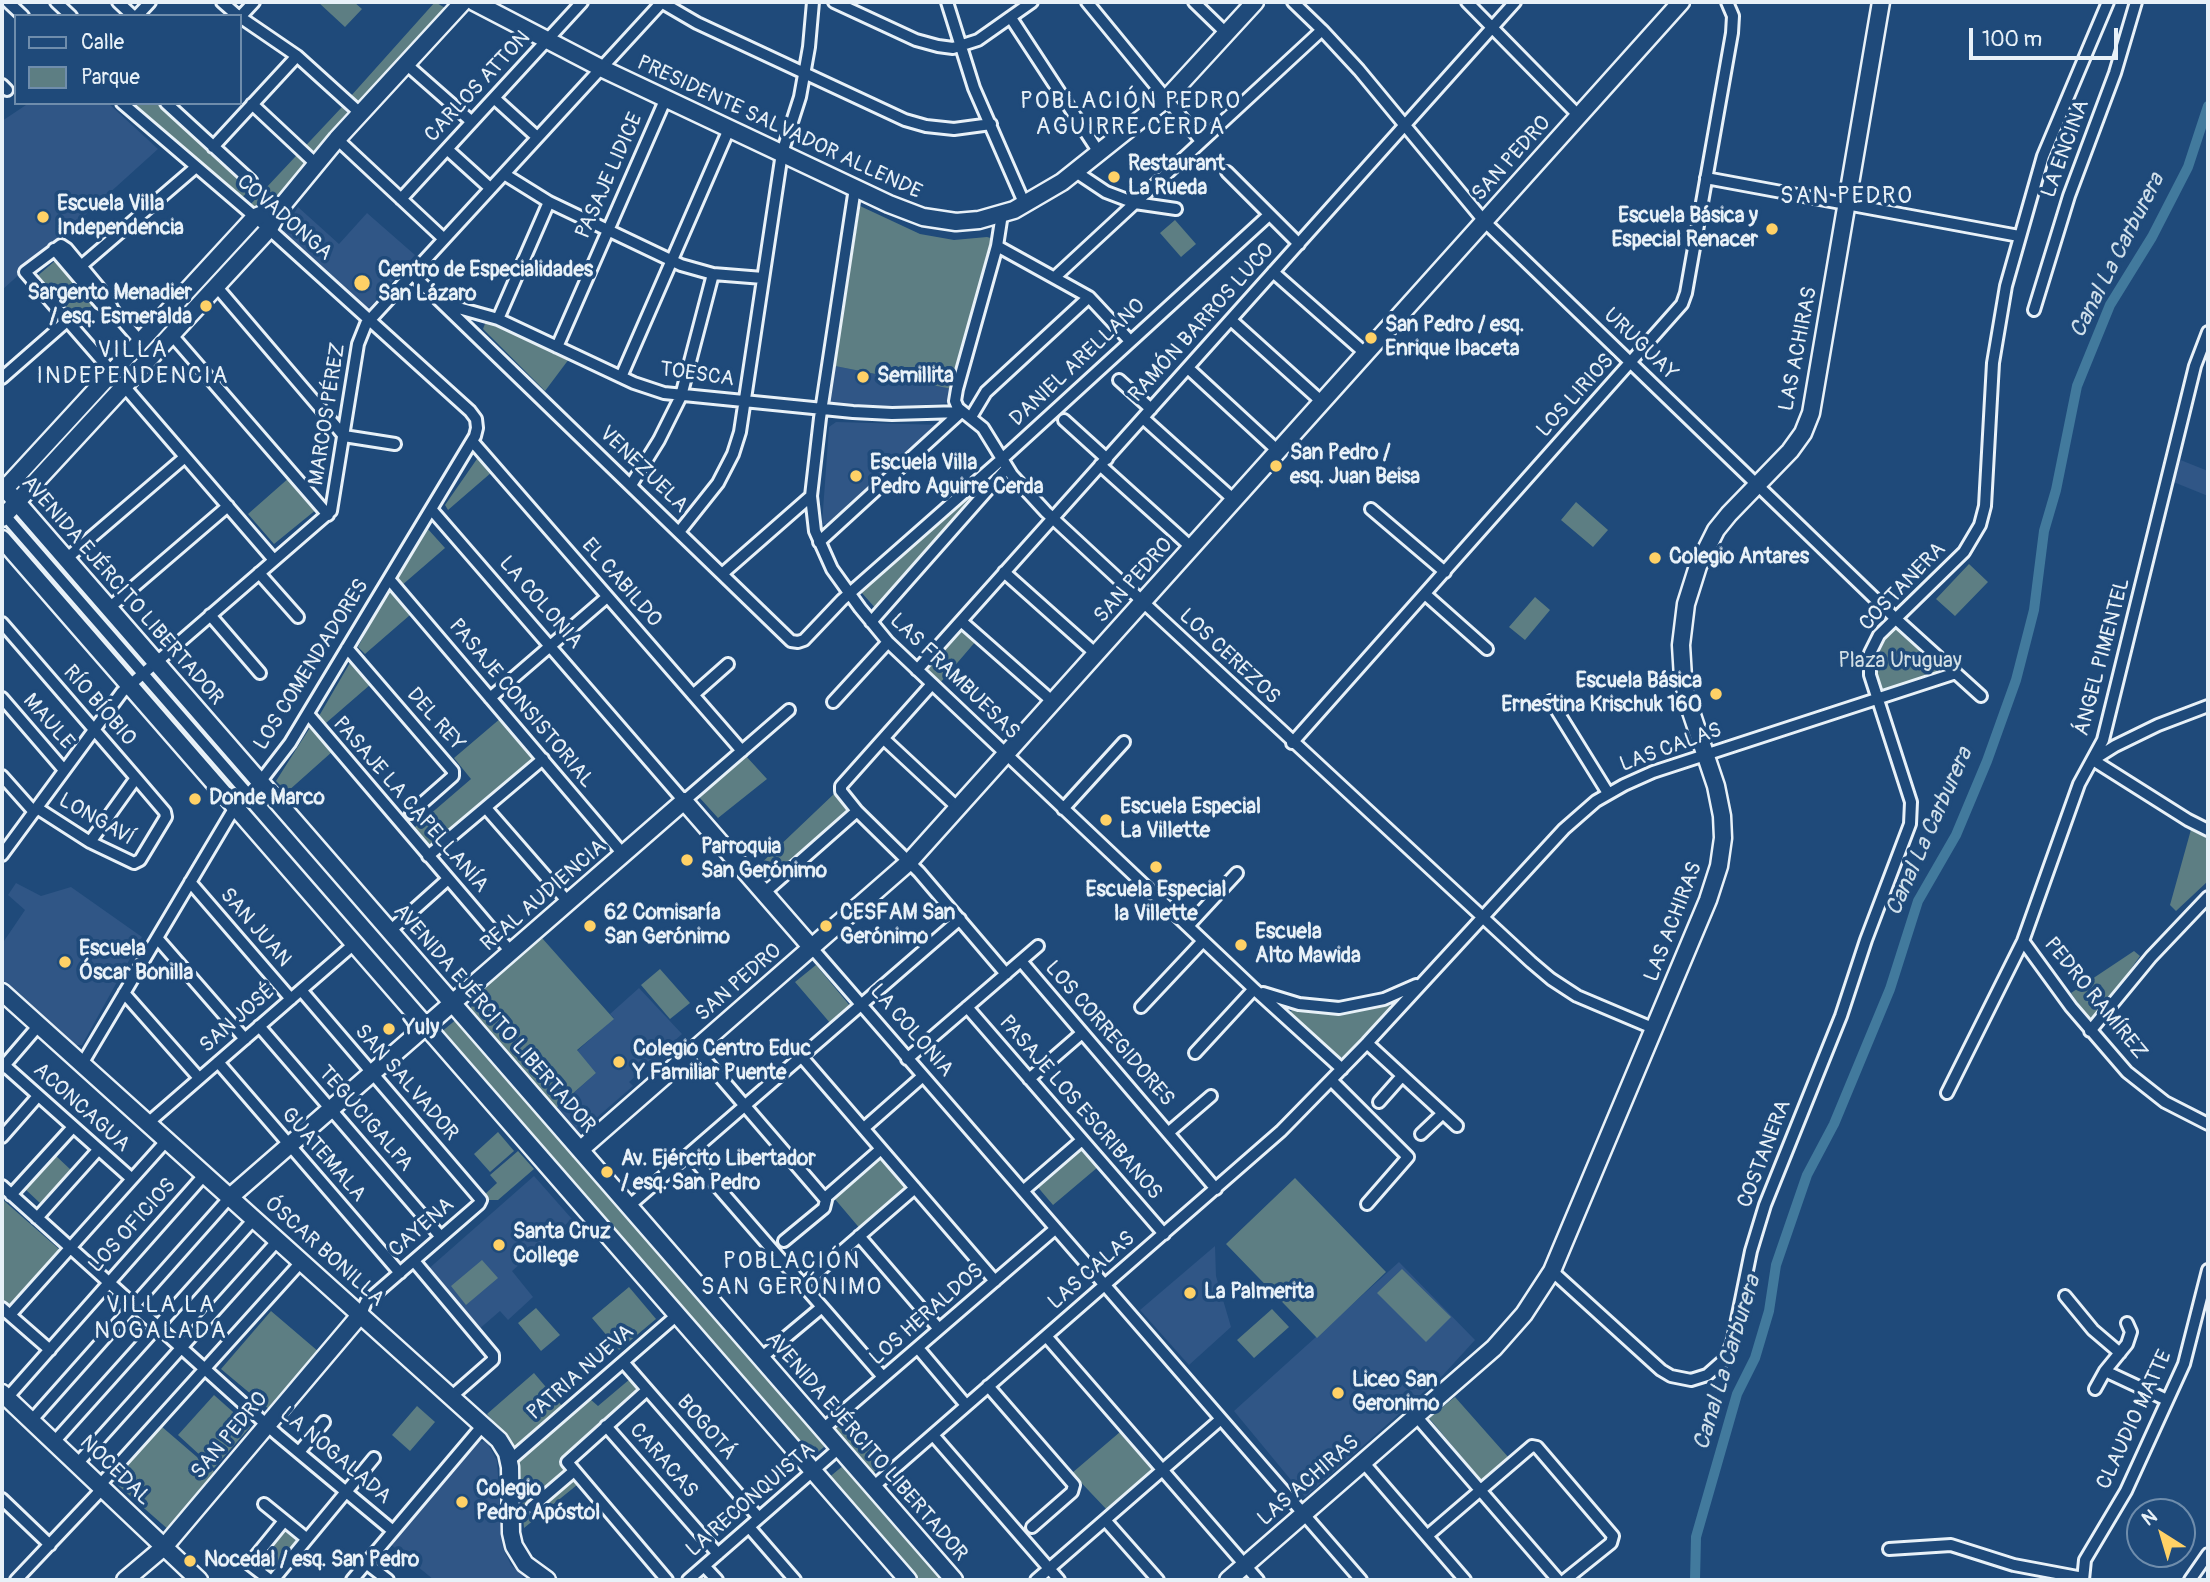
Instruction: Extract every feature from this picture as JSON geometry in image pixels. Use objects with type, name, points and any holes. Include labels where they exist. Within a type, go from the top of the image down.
[{"type":"street","points":[[8,2],[21,14]]},
{"type":"street","points":[[118,2],[133,14]]},
{"type":"street","points":[[137,14],[150,2]]},
{"type":"street","points":[[222,2],[236,14]]},
{"type":"street","points":[[248,794],[3,515],[269,229],[281,207],[337,139],[463,2]]},
{"type":"street","name":"PRESIDENTE SALVADOR ALLENDE","points":[[474,2],[601,68],[901,209],[933,220],[967,222],[1003,214],[1025,205],[1100,154],[1166,99],[1255,2]]},
{"type":"street","name":"CARLOS ATTON","points":[[401,199],[582,2]]},
{"type":"street","points":[[662,2],[697,23],[915,123],[954,129],[990,124]]},
{"type":"street","name":"MARCOS PÉREZ","points":[[2,855],[128,686],[328,515],[333,506],[358,344],[369,320],[662,2]]},
{"type":"street","points":[[679,532],[709,496],[729,464],[740,432],[782,153],[794,121],[805,73],[813,2]]},
{"type":"street","points":[[834,2],[857,6],[916,40],[946,48],[960,47],[978,40],[1032,2]]},
{"type":"street","points":[[947,2],[974,88],[1025,205]]},
{"type":"street","points":[[1087,2],[1201,141]]},
{"type":"street","points":[[1194,2],[1227,34]]},
{"type":"street","name":"URUGUAY","points":[[1293,2],[1322,30],[1405,125],[1484,221],[1896,619],[1981,696]]},
{"type":"street","points":[[1467,2],[1579,116]]},
{"type":"street","name":"RAMÓN BARROS LUCO","points":[[917,670],[1515,2]]},
{"type":"street","name":"SAN PEDRO","points":[[580,1150],[909,862],[1681,2]]},
{"type":"street","name":"LOS LIRIOS","points":[[1293,743],[1679,309],[1685,299],[1732,33],[1733,16],[1727,2]]},
{"type":"street","name":"LAS ACHIRAS","points":[[1228,1580],[1494,1348],[1524,1314],[1552,1271],[1708,900],[1719,866],[1723,838],[1722,816],[1706,755],[1688,704],[1683,678],[1681,645],[1684,616],[1693,578],[1712,537],[1728,514],[1797,443],[1811,413],[1881,2]]},
{"type":"street","name":"LA ENCINA","points":[[2034,310],[2068,196],[2115,73],[2136,2]]},
{"type":"street","name":"COSTANERA","points":[[1552,1271],[1661,1370],[1671,1376],[1684,1380],[1702,1377],[1714,1371],[1727,1354],[1735,1333],[1751,1251],[1765,1205],[1841,1016],[1866,940],[1910,824],[1911,802],[1869,668],[1870,653],[1879,635],[1964,552],[1976,534],[1983,516],[1995,350],[2006,286],[2034,182],[2050,136],[2106,3]]},
{"type":"street","points":[[1011,18],[1100,154]]},
{"type":"street","points":[[242,19],[297,56],[360,113]]},
{"type":"street","points":[[1055,277],[1322,30]]},
{"type":"street","points":[[213,146],[297,56]]},
{"type":"street","points":[[406,64],[472,122]]},
{"type":"street","points":[[494,98],[537,138]]},
{"type":"street","name":"PASAJE LIDICE","points":[[557,347],[666,98]]},
{"type":"street","points":[[253,104],[316,164]]},
{"type":"street","name":"COVADONGA","points":[[124,105],[255,216],[470,411],[477,424]]},
{"type":"street","points":[[168,105],[251,181]]},
{"type":"street","points":[[621,377],[729,129]]},
{"type":"street","points":[[337,139],[444,239]]},
{"type":"street","points":[[447,149],[490,188]]},
{"type":"street","points":[[78,269],[196,167]]},
{"type":"street","points":[[1076,172],[1106,192],[1135,203],[1176,209]]},
{"type":"street","points":[[1227,172],[1299,244]]},
{"type":"street","points":[[503,174],[549,202],[672,261],[713,274],[763,278]]},
{"type":"street","points":[[1706,178],[2019,236]]},
{"type":"street","name":"LAS FRAMBUESAS","points":[[855,188],[821,410],[811,496],[819,542],[832,569],[888,642],[1342,1069]]},
{"type":"street","points":[[498,319],[549,202]]},
{"type":"street","points":[[3,488],[255,216],[281,207]]},
{"type":"street","points":[[966,414],[956,401],[957,389],[997,246],[1003,214]]},
{"type":"street","name":"DANIEL ARELLANO","points":[[849,594],[1004,463],[1129,341],[1269,215]]},
{"type":"street","points":[[111,372],[25,272],[61,245],[78,269],[106,296],[113,310],[140,341]]},
{"type":"street","points":[[997,246],[1089,297],[1129,341]]},
{"type":"street","points":[[1273,272],[1366,354]]},
{"type":"street","name":"VENEZUELA","points":[[412,274],[795,642],[804,640],[849,594]]},
{"type":"street","points":[[631,485],[681,396],[713,274]]},
{"type":"street","points":[[216,286],[344,436],[395,444]]},
{"type":"street","points":[[819,542],[966,414],[986,392],[1089,297]]},
{"type":"street","name":"TOESCA","points":[[444,304],[498,319],[647,388],[681,396],[821,410],[966,414]]},
{"type":"street","points":[[1231,320],[1322,402]]},
{"type":"street","points":[[2,378],[68,321]]},
{"type":"street","name":"ÁNGEL PIMENTEL","points":[[1947,1093],[2023,941],[2079,784],[2103,740],[2195,366],[2208,332]]},
{"type":"street","points":[[172,334],[328,515]]},
{"type":"street","points":[[1188,368],[1278,452]]},
{"type":"street","points":[[1119,380],[1152,408]]},
{"type":"street","points":[[124,386],[274,560]]},
{"type":"street","name":"LOS CEREZOS","points":[[966,414],[983,428],[1004,463],[1053,519],[1531,962],[1562,987],[1654,1029]]},
{"type":"street","points":[[1143,418],[1234,500]]},
{"type":"street","points":[[1064,420],[1192,548]]},
{"type":"street","name":"LOS COMENDADORES","points":[[82,1064],[235,807],[260,782],[290,743],[472,441],[477,424]]},
{"type":"street","name":"EL CABILDO","points":[[472,441],[742,751]]},
{"type":"street","points":[[66,559],[185,457]]},
{"type":"street","points":[[871,622],[1004,463]]},
{"type":"street","name":"AVENIDA EJÉRCITO LIBERTADOR","points":[[3,488],[954,1580]]},
{"type":"street","points":[[722,574],[811,496]]},
{"type":"street","points":[[109,608],[228,506]]},
{"type":"street","name":"LA COLONIA","points":[[431,509],[1361,1580]]},
{"type":"street","points":[[1371,509],[1444,572]]},
{"type":"street","points":[[2,539],[908,1580]]},
{"type":"street","points":[[1004,572],[1096,654]]},
{"type":"street","points":[[259,573],[298,617]]},
{"type":"street","name":"PASAJE CONSISTORIAL","points":[[389,579],[623,854]]},
{"type":"street","points":[[1425,594],[1487,649]]},
{"type":"street","points":[[490,698],[607,597]]},
{"type":"street","points":[[210,615],[260,673]]},
{"type":"street","points":[[961,621],[1053,702]]},
{"type":"street","name":"RÍO BÍOBIO","points":[[2,624],[166,815],[137,863]]},
{"type":"street","points":[[833,702],[888,642]]},
{"type":"street","name":"DEL REY","points":[[347,649],[453,771],[453,776],[411,813]]},
{"type":"street","points":[[693,695],[728,664]]},
{"type":"street","name":"LAS CALAS","points":[[873,1487],[1281,1131],[1367,1043],[1574,819],[1608,793],[1653,772],[1956,673]]},
{"type":"street","points":[[932,684],[841,786],[844,795],[857,811],[909,862],[1006,974]]},
{"type":"street","name":"MAULE","points":[[2,698],[64,770]]},
{"type":"street","points":[[1551,701],[1608,793]]},
{"type":"street","points":[[2208,706],[2158,725],[2093,760],[2208,830]]},
{"type":"street","name":"REAL AUDIENCIA","points":[[230,1197],[789,710]]},
{"type":"street","name":"PASAJE LA CAPELLANÍA","points":[[307,714],[511,952]]},
{"type":"street","points":[[884,739],[958,808]]},
{"type":"street","points":[[1063,809],[1124,742]]},
{"type":"street","points":[[428,856],[542,759]]},
{"type":"street","name":"LONGAVÍ","points":[[2,776],[35,810],[90,842],[137,863]]},
{"type":"street","points":[[90,842],[136,778]]},
{"type":"street","points":[[486,807],[568,902]]},
{"type":"street","points":[[764,893],[857,811]]},
{"type":"street","points":[[1188,926],[1237,873]]},
{"type":"street","points":[[390,931],[448,879]]},
{"type":"street","name":"SAN JUAN","points":[[190,882],[291,999]]},
{"type":"street","points":[[2090,1031],[2151,957],[2208,897]]},
{"type":"street","points":[[629,1206],[960,919]]},
{"type":"street","points":[[157,938],[245,1039]]},
{"type":"street","points":[[1141,1007],[1203,941]]},
{"type":"street","name":"PEDRO RAMÍREZ","points":[[2023,941],[2090,1031],[2139,1083],[2165,1102],[2208,1124]]},
{"type":"street","name":"SAN JOSÉ","points":[[148,1123],[354,944]]},
{"type":"street","points":[[907,1059],[1038,946]]},
{"type":"street","name":"LOS CORREGIDORES","points":[[1021,961],[1216,1189]]},
{"type":"street","name":"LAS CALAS","points":[[1254,989],[1268,996],[1299,1004],[1339,1007],[1384,999],[1425,979]]},
{"type":"street","points":[[1195,1053],[1254,989]]},
{"type":"street","name":"SAN SALVADOR","points":[[301,990],[481,1202]]},
{"type":"street","name":"ÓSCAR BONILLA","points":[[2,992],[452,1396],[499,1440],[509,1461]]},
{"type":"street","points":[[124,993],[199,1078]]},
{"type":"street","name":"PASAJE LOS ESCRIBANOS","points":[[967,1007],[1164,1234]]},
{"type":"street","points":[[3,1066],[39,1025]]},
{"type":"street","name":"TEGUCIGALPA","points":[[259,1026],[441,1237]]},
{"type":"street","points":[[1029,1079],[1083,1033]]},
{"type":"street","points":[[1367,1043],[1457,1126]]},
{"type":"street","points":[[696,1049],[825,1198],[827,1203],[824,1208],[784,1241]]},
{"type":"street","points":[[801,1056],[995,1281]]},
{"type":"street","name":"GUATEMALA","points":[[218,1062],[400,1273]]},
{"type":"street","name":"ACONCAGUA","points":[[3,1066],[132,1180]]},
{"type":"street","points":[[864,1128],[923,1076]]},
{"type":"street","points":[[1379,1102],[1402,1076]]},
{"type":"street","points":[[1331,1080],[1408,1157],[1367,1203]]},
{"type":"street","points":[[2,1136],[38,1096]]},
{"type":"street","name":"LOS CORREGIDORES","points":[[1168,1133],[1211,1096]]},
{"type":"street","points":[[1422,1134],[1443,1114]]},
{"type":"street","points":[[11,1195],[73,1127]]},
{"type":"street","points":[[50,1349],[6,1312],[71,1248],[167,1140]]},
{"type":"street","points":[[1023,1191],[1082,1140]]},
{"type":"street","points":[[825,1198],[881,1149]]},
{"type":"street","points":[[37,1218],[98,1150]]},
{"type":"street","points":[[689,1154],[883,1377]]},
{"type":"street","name":"LOS OFICIOS","points":[[4,1396],[50,1349],[205,1174]]},
{"type":"street","name":"LA NOGALADA","points":[[2,1186],[267,1425],[393,1531]]},
{"type":"street","points":[[803,1285],[915,1188]]},
{"type":"street","points":[[32,1421],[230,1197]]},
{"type":"street","name":"CAYENA","points":[[361,1314],[366,1302],[481,1202]]},
{"type":"street","points":[[54,1443],[255,1218]]},
{"type":"street","name":"LOS HERALDOS","points":[[823,1429],[1055,1229]]},
{"type":"street","points":[[859,1236],[939,1329]]},
{"type":"street","points":[[77,1464],[278,1240]]},
{"type":"street","points":[[16,1580],[302,1261]]},
{"type":"street","points":[[414,1261],[494,1358],[452,1396]]},
{"type":"street","name":"CLAUDIO MATTE","points":[[2083,1579],[2085,1560],[2126,1490],[2184,1364],[2208,1270]]},
{"type":"street","points":[[2065,1296],[2093,1331],[2120,1353]]},
{"type":"street","points":[[761,1358],[822,1307]]},
{"type":"street","name":"SAN PEDRO","points":[[125,1580],[164,1547],[361,1314]]},
{"type":"street","name":"PATRIA NUEVA","points":[[509,1461],[677,1315]]},
{"type":"street","points":[[2095,1389],[2131,1332],[2127,1323]]},
{"type":"street","points":[[1046,1336],[1258,1580]]},
{"type":"street","points":[[918,1348],[966,1405]]},
{"type":"street","name":"BOGOTÁ","points":[[623,1362],[759,1518]]},
{"type":"street","points":[[2105,1371],[2167,1400]]},
{"type":"street","points":[[989,1386],[1074,1485],[1072,1492],[1032,1527]]},
{"type":"street","points":[[532,1507],[606,1426],[647,1390]]},
{"type":"street","name":"NOCEDAL","points":[[4,1396],[199,1580]]},
{"type":"street","points":[[1416,1416],[1558,1580]]},
{"type":"street","points":[[1036,1580],[1221,1419]]},
{"type":"street","points":[[299,1452],[324,1422]]},
{"type":"street","points":[[352,1580],[483,1425]]},
{"type":"street","name":"CARACAS","points":[[606,1426],[718,1554]]},
{"type":"street","points":[[933,1434],[1059,1580]]},
{"type":"street","points":[[1427,1536],[1534,1446],[1613,1536],[1611,1543],[1564,1580]]},
{"type":"street","name":"LA RECONQUISTA","points":[[688,1580],[839,1448]]},
{"type":"street","points":[[284,1521],[250,1564],[271,1580],[374,1458]]},
{"type":"street","points":[[509,1461],[512,1540],[519,1556],[537,1578]]},
{"type":"street","points":[[1363,1462],[1465,1580]]},
{"type":"street","points":[[570,1466],[667,1580]]},
{"type":"street","points":[[2,1499],[50,1545]]},
{"type":"street","points":[[264,1504],[307,1539]]},
{"type":"street","points":[[1105,1520],[1157,1580]]},
{"type":"street","points":[[749,1527],[795,1580]]},
{"type":"street","points":[[1889,1549],[1951,1545],[2014,1565],[2083,1579]]},
{"type":"street","points":[[2190,1580],[2208,1554]]},
{"type":"street","points":[[366,1563],[387,1580]]},
{"type":"street","points":[[704,1566],[717,1580]]},
{"type":"shaded area","name":"Escuela Villa Independencia","points":[[26,105],[110,105],[158,149],[2,290],[2,121]]},
{"type":"shaded area","name":"Centro de Especialidades San Lázaro","points":[[298,207],[339,244],[367,213],[415,255],[366,312],[281,235]]},
{"type":"shaded area","name":"Semillita","points":[[835,366],[952,389],[949,403],[890,407],[829,403]]},
{"type":"shaded area","name":"Escuela Villa Pedro Aguirre Cerda","points":[[836,422],[943,425],[831,525],[822,524],[829,427]]},
{"type":"shaded area","points":[[2178,459],[2208,471],[2208,496],[2171,481]]},
{"type":"shaded area","name":"Escuela Óscar Bonilla","points":[[16,883],[41,896],[71,887],[142,937],[82,1045],[75,1045],[2,980],[2,944],[25,910],[8,895]]},
{"type":"shaded area","name":"Colegio Centro Educ Y Familiar Puente","points":[[639,988],[682,1034],[629,1082],[633,1086],[579,1133],[557,1108],[596,1073],[577,1051],[614,1018],[610,1014]]},
{"type":"shaded area","name":"Santa Cruz College","points":[[534,1176],[572,1219],[512,1271],[533,1297],[508,1320],[500,1311],[478,1330],[426,1271]]},
{"type":"shaded area","name":"La Palmerita","points":[[1215,1246],[1216,1276],[1231,1327],[1189,1365],[1140,1310]]},
{"type":"shaded area","name":"Liceo San Geronimo","points":[[1399,1262],[1475,1340],[1443,1375],[1305,1497],[1234,1411]]},
{"type":"shaded area","name":"Colegio Pedro Apóstol","points":[[477,1438],[482,1442],[486,1440],[497,1461],[503,1548],[511,1565],[524,1576],[520,1580],[434,1580],[389,1543]]},
{"type":"green space","points":[[318,2],[354,2],[362,9],[345,27]]},
{"type":"green space","points":[[435,2],[447,9],[361,107],[350,97]]},
{"type":"green space","points":[[122,105],[164,105],[253,187],[235,204],[192,171]]},
{"type":"green space","points":[[342,107],[351,117],[264,211],[257,212],[249,206]]},
{"type":"green space","points":[[860,206],[920,234],[954,240],[987,237],[994,239],[952,389],[835,366]]},
{"type":"green space","points":[[1175,220],[1196,244],[1181,257],[1160,233]]},
{"type":"green space","points":[[56,260],[94,304],[73,322],[35,278]]},
{"type":"green space","points":[[486,321],[569,359],[545,391],[483,329]]},
{"type":"green space","points":[[479,456],[492,472],[448,510],[445,505]]},
{"type":"green space","points":[[993,469],[998,473],[877,610],[861,592]]},
{"type":"green space","points":[[290,477],[317,509],[274,544],[248,514]]},
{"type":"green space","points":[[1576,502],[1608,530],[1593,547],[1561,520]]},
{"type":"green space","points":[[427,528],[445,548],[401,586],[396,580]]},
{"type":"green space","points":[[1969,564],[1988,582],[1955,616],[1936,599]]},
{"type":"green space","points":[[389,589],[410,615],[365,654],[358,647]]},
{"type":"green space","points":[[1535,597],[1550,610],[1525,640],[1509,627]]},
{"type":"green space","name":"Plaza Uruguay","points":[[1899,627],[1939,664],[1933,676],[1887,692],[1881,688],[1874,665],[1876,648],[1892,628]]},
{"type":"green space","points":[[961,630],[976,641],[940,683],[928,672],[929,668]]},
{"type":"green space","points":[[351,661],[371,684],[326,723],[319,716]]},
{"type":"green space","points":[[156,673],[251,779],[250,784],[236,797],[139,688]]},
{"type":"green space","points":[[501,718],[538,762],[433,850],[414,828],[471,779],[454,758]]},
{"type":"green space","points":[[311,726],[333,751],[287,792],[276,781]]},
{"type":"green space","points":[[745,755],[767,779],[718,818],[699,797]]},
{"type":"green space","points":[[836,792],[853,811],[767,887],[753,871]]},
{"type":"green space","points":[[2192,826],[2208,834],[2208,881],[2176,911],[2170,905]]},
{"type":"green space","points":[[542,938],[614,1019],[577,1050],[596,1073],[554,1110],[470,1011],[475,996]]},
{"type":"green space","points":[[2134,951],[2140,956],[2098,1015],[2088,1018],[2071,993]]},
{"type":"green space","points":[[816,965],[851,1007],[831,1024],[795,982]]},
{"type":"green space","points":[[660,969],[690,1003],[670,1019],[641,985]]},
{"type":"green space","points":[[1389,1005],[1393,1008],[1347,1057],[1337,1057],[1289,1013],[1292,1010],[1331,1014]]},
{"type":"green space","points":[[458,1018],[822,1439],[824,1447],[812,1457],[803,1455],[440,1033]]},
{"type":"green space","points":[[498,1132],[514,1151],[490,1172],[474,1154]]},
{"type":"green space","points":[[1081,1148],[1098,1167],[1053,1205],[1036,1185]]},
{"type":"green space","points":[[518,1151],[534,1169],[498,1200],[488,1200],[484,1195],[497,1183],[490,1175]]},
{"type":"green space","points":[[55,1155],[72,1171],[41,1204],[24,1188]]},
{"type":"green space","points":[[880,1157],[907,1187],[908,1192],[862,1231],[834,1198]]},
{"type":"green space","points":[[1295,1178],[1386,1272],[1317,1338],[1226,1244]]},
{"type":"green space","points":[[2,1199],[60,1250],[10,1309],[2,1302]]},
{"type":"green space","points":[[482,1260],[498,1278],[466,1305],[451,1286]]},
{"type":"green space","points":[[1402,1269],[1451,1317],[1426,1342],[1377,1293]]},
{"type":"green space","points":[[629,1287],[656,1319],[619,1350],[592,1318]]},
{"type":"green space","points":[[536,1308],[560,1335],[541,1351],[518,1323]]},
{"type":"green space","points":[[1272,1309],[1289,1327],[1254,1358],[1237,1340]]},
{"type":"green space","points":[[271,1311],[319,1352],[270,1410],[221,1369]]},
{"type":"green space","points":[[534,1373],[562,1406],[515,1447],[487,1414]]},
{"type":"green space","points":[[630,1379],[641,1392],[559,1462],[577,1485],[524,1528],[518,1458],[590,1399],[598,1406]]},
{"type":"green space","points":[[214,1395],[250,1427],[214,1468],[178,1435]]},
{"type":"green space","points":[[1455,1397],[1509,1458],[1482,1481],[1429,1418]]},
{"type":"green space","points":[[417,1406],[435,1422],[410,1451],[392,1435]]},
{"type":"green space","points":[[850,1414],[889,1458],[873,1473],[867,1474],[829,1432]]},
{"type":"green space","points":[[161,1426],[219,1476],[170,1531],[112,1480]]},
{"type":"green space","points":[[1120,1432],[1155,1472],[1109,1512],[1072,1473]]},
{"type":"green space","points":[[844,1465],[947,1580],[914,1580],[827,1479]]},
{"type":"green space","points":[[286,1527],[301,1540],[270,1577],[255,1564]]},
{"type":"waterway","name":"Canal La Carburera","points":[[1695,1580],[1696,1537],[1737,1394],[1755,1358],[1769,1311],[1776,1265],[1807,1175],[1834,1124],[1890,989],[1918,901],[1956,835],[1987,761],[2016,680],[2034,610],[2044,531],[2056,490],[2077,386],[2110,305],[2152,237],[2188,167],[2208,106]]},
{"type":"place","name":"Restaurant La Rueda","points":[[1114,177]]},
{"type":"place","name":"Escuela Villa Independencia","points":[[43,217]]},
{"type":"place","name":"Escuela Básica y Especial Renacer","points":[[1772,229]]},
{"type":"place","name":"Centro de Especialidades San Lázaro","points":[[362,283]]},
{"type":"place","name":"Sargento Menadier / esq. Esmeralda","points":[[206,306]]},
{"type":"place","name":"San Pedro / esq. Enrique Ibaceta","points":[[1371,338]]},
{"type":"place","name":"Semillita","points":[[863,377]]},
{"type":"place","name":"San Pedro / esq. Juan Beisa","points":[[1276,466]]},
{"type":"place","name":"Escuela Villa Pedro Aguirre Cerda","points":[[856,476]]},
{"type":"place","name":"Colegio Antares","points":[[1655,558]]},
{"type":"place","name":"Escuela Básica Ernestina Krischuk 160","points":[[1716,694]]},
{"type":"place","name":"Donde Marco","points":[[195,799]]},
{"type":"place","name":"Escuela Especial La Villette","points":[[1106,820]]},
{"type":"place","name":"Parroquia San Gerónimo","points":[[687,860]]},
{"type":"place","name":"Escuela Especial la Villette","points":[[1156,867]]},
{"type":"place","name":"62 Comisaría San Gerónimo","points":[[590,926]]},
{"type":"place","name":"CESFAM San Gerónimo","points":[[826,926]]},
{"type":"place","name":"Escuela Alto Mawida","points":[[1241,945]]},
{"type":"place","name":"Escuela Óscar Bonilla","points":[[65,962]]},
{"type":"place","name":"Yuly","points":[[389,1029]]},
{"type":"place","name":"Colegio Centro Educ Y Familiar Puente","points":[[619,1062]]},
{"type":"place","name":"Av. Ejército Libertador / esq. San Pedro","points":[[607,1172]]},
{"type":"place","name":"Santa Cruz College","points":[[499,1245]]},
{"type":"place","name":"La Palmerita","points":[[1190,1293]]},
{"type":"place","name":"Liceo San Geronimo","points":[[1338,1393]]},
{"type":"place","name":"Colegio Pedro Apóstol","points":[[462,1502]]},
{"type":"place","name":"Nocedal / esq. San Pedro","points":[[190,1561]]},
{"type":"district","name":"POBLACIÓN PEDRO AGUIRRE CERDA","points":[[1131,115]]},
{"type":"district","name":"SAN PEDRO","points":[[1847,197]]},
{"type":"district","name":"VILLA INDEPENDENCIA","points":[[133,364]]},
{"type":"district","name":"POBLACIÓN SAN GERÓNIMO","points":[[792,1275]]},
{"type":"district","name":"VILLA LA NOGALADA","points":[[161,1319]]}]
